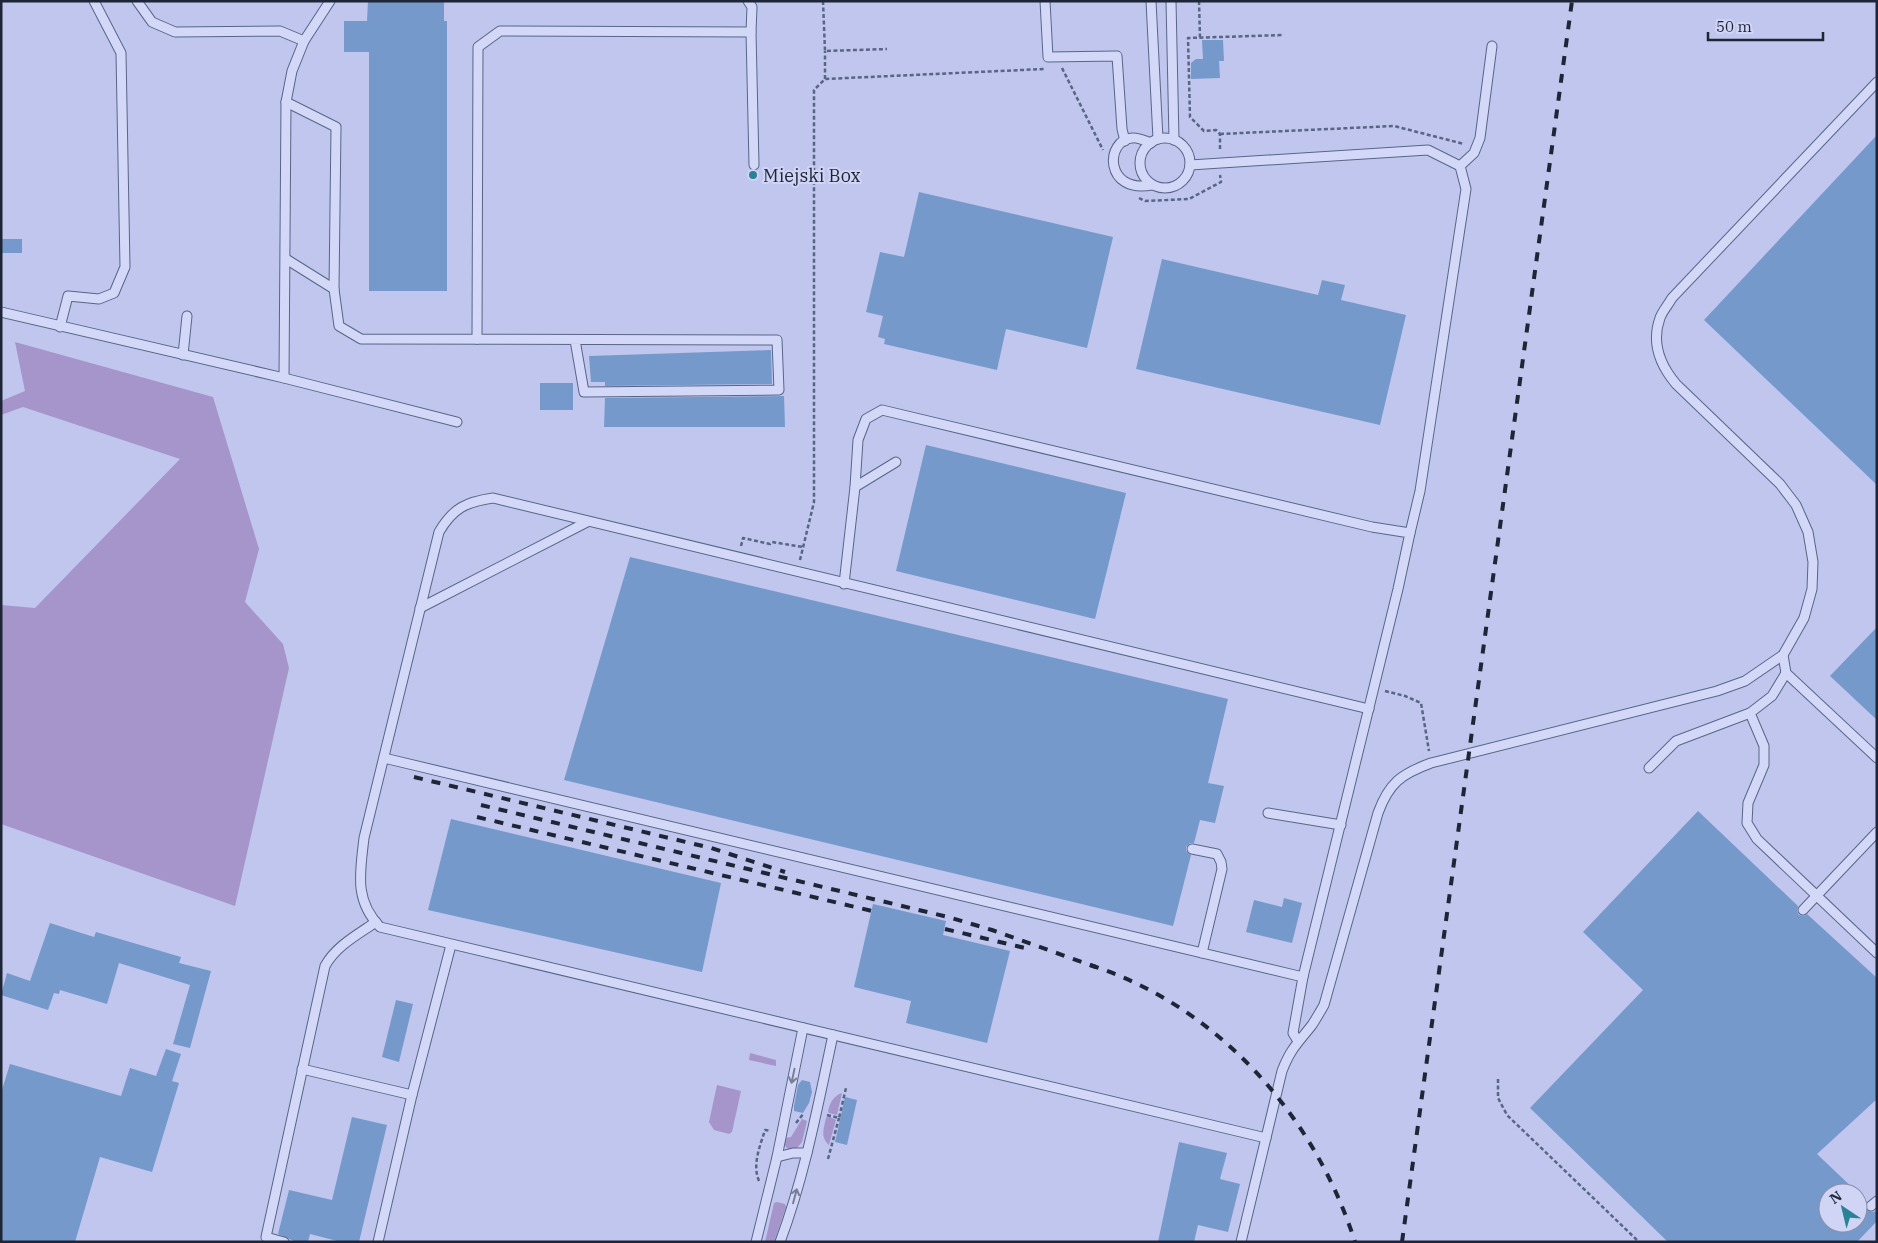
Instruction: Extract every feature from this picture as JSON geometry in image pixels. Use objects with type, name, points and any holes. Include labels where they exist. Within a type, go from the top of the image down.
[{"type":"lane","points":[[60,327],[68,296],[99,299],[114,292],[125,267],[121,53],[94,1]]},
{"type":"lane","points":[[137,1],[152,22],[175,32],[280,31],[304,41]]},
{"type":"lane","points":[[284,378],[286,102],[292,71],[304,41],[330,1]]},
{"type":"lane","points":[[748,1],[752,7],[754,165]]},
{"type":"lane","points":[[1045,1],[1048,57],[1117,56],[1122,129],[1125,141]]},
{"type":"lane","points":[[1151,1],[1155,141]]},
{"type":"lane","points":[[1171,1],[1174,140]]},
{"type":"lane","points":[[476,339],[478,47],[500,31],[751,32]]},
{"type":"lane","points":[[1460,166],[1474,153],[1480,138],[1492,46]]},
{"type":"lane","points":[[1241,1242],[1282,1071],[1288,1056],[1298,1040],[1312,1025],[1324,1005],[1378,813],[1384,796],[1395,781],[1412,770],[1431,763],[1717,691],[1744,681],[1783,655],[1804,618],[1812,589],[1813,562],[1808,532],[1796,505],[1780,484],[1676,384],[1664,370],[1658,354],[1657,337],[1660,318],[1672,298],[1877,82]]},
{"type":"lane","points":[[286,102],[336,128],[334,289],[339,326],[361,339],[777,340],[779,390],[584,392],[575,340]]},
{"type":"lane","points":[[1152,184],[1134,186],[1126,184],[1115,171],[1113,162],[1119,146],[1132,138],[1155,141],[1174,140],[1186,150],[1190,164],[1188,173],[1177,186],[1160,188],[1145,179],[1141,171],[1140,162],[1145,148],[1155,141]]},
{"type":"lane","points":[[1190,164],[1428,150],[1460,166],[1466,189],[1420,491],[1370,709],[1303,977],[1293,1033],[1298,1040]]},
{"type":"lane","points":[[286,259],[334,289]]},
{"type":"lane","points":[[1,312],[284,378],[457,422]]},
{"type":"lane","points":[[183,355],[187,316]]},
{"type":"lane","points":[[844,584],[855,487],[858,440],[866,419],[882,410],[1363,525],[1410,533]]},
{"type":"lane","points":[[855,487],[896,462]]},
{"type":"lane","points":[[1266,1138],[380,927],[369,915],[363,900],[360,875],[364,838],[439,532],[447,518],[462,506],[476,500],[493,498],[844,584],[1370,709]]},
{"type":"lane","points":[[420,608],[587,522]]},
{"type":"lane","points":[[1783,655],[1786,673],[1877,758]]},
{"type":"lane","points":[[1649,768],[1676,741],[1750,713],[1772,696],[1786,673]]},
{"type":"lane","points":[[1750,713],[1764,746],[1764,765],[1748,803],[1747,823],[1757,839],[1877,953]]},
{"type":"lane","points":[[384,758],[1303,977]]},
{"type":"lane","points":[[1268,813],[1341,825]]},
{"type":"lane","points":[[1803,910],[1877,832]]},
{"type":"lane","points":[[1192,849],[1217,854],[1222,869],[1202,952]]},
{"type":"lane","points":[[284,1242],[266,1238],[325,966],[331,955],[339,947],[376,922]]},
{"type":"lane","points":[[378,1242],[412,1095],[451,945]]},
{"type":"lane","points":[[756,1242],[777,1157],[803,1028]]},
{"type":"lane","points":[[780,1242],[790,1215],[807,1154],[833,1035]]},
{"type":"lane","points":[[302,1069],[412,1095]]},
{"type":"lane","points":[[777,1157],[793,1153],[807,1154]]},
{"type":"path","points":[[799,564],[814,502],[814,90],[825,78],[824,1]]},
{"type":"path","points":[[1199,1],[1200,38]]},
{"type":"path","points":[[1284,35],[1188,38],[1190,117],[1204,131],[1216,130],[1220,134],[1394,126],[1464,144]]},
{"type":"path","points":[[825,51],[887,49]]},
{"type":"path","points":[[1062,68],[1103,150],[1101,156]]},
{"type":"path","points":[[825,78],[1052,69]]},
{"type":"path","points":[[1220,134],[1220,149]]},
{"type":"path","points":[[1137,198],[1145,201],[1188,199],[1221,182],[1220,174]]},
{"type":"path","points":[[735,546],[741,546],[743,538],[770,544],[772,542],[803,547]]},
{"type":"path","points":[[1384,691],[1405,696],[1421,703],[1429,751]]},
{"type":"path","points":[[1498,1079],[1498,1098],[1507,1115],[1639,1242]]},
{"type":"path","points":[[828,1158],[838,1118]]},
{"type":"shaded area","points":[[15,342],[213,397],[259,549],[245,602],[283,644],[289,668],[235,906],[1,824],[1,605],[35,608],[180,459],[23,407],[1,415],[1,401],[25,391]]},
{"type":"shaded area","points":[[750,1053],[776,1060],[776,1066],[749,1060]]},
{"type":"shaded area","points":[[717,1085],[741,1091],[732,1132],[729,1134],[714,1130],[709,1122]]},
{"type":"shaded area","points":[[842,1093],[837,1115],[829,1113],[832,1100]]},
{"type":"shaded area","points":[[828,1116],[836,1120],[829,1145],[824,1139],[823,1132]]},
{"type":"shaded area","points":[[802,1119],[807,1121],[802,1142],[797,1148],[788,1149],[783,1144],[785,1138],[791,1137]]},
{"type":"shaded area","points":[[774,1203],[785,1204],[786,1207],[774,1242],[765,1242]]},
{"type":"building","points":[[368,1],[444,1],[444,21],[447,21],[447,291],[369,291],[369,52],[344,52],[344,21],[367,21]]},
{"type":"building","points":[[1202,40],[1223,40],[1224,61],[1219,61],[1220,78],[1191,79],[1191,63],[1196,59],[1203,59]]},
{"type":"building","points":[[1877,135],[1877,485],[1704,320]]},
{"type":"building","points":[[919,192],[1113,237],[1087,348],[1006,329],[997,370],[884,344],[885,339],[878,337],[883,316],[866,312],[880,252],[904,257]]},
{"type":"building","points":[[1,239],[22,239],[22,253],[1,253]]},
{"type":"building","points":[[1162,259],[1318,295],[1322,280],[1345,285],[1341,300],[1406,315],[1380,425],[1136,369]]},
{"type":"building","points":[[771,350],[772,384],[605,386],[605,382],[591,382],[589,356]]},
{"type":"building","points":[[540,383],[573,383],[573,410],[540,410]]},
{"type":"building","points":[[784,396],[785,427],[604,427],[605,398]]},
{"type":"building","points":[[926,445],[1126,493],[1095,619],[896,571]]},
{"type":"building","points":[[630,557],[1228,699],[1208,783],[1224,786],[1215,823],[1200,820],[1194,843],[1190,843],[1186,847],[1186,851],[1191,855],[1173,926],[564,780]]},
{"type":"building","points":[[1877,627],[1877,720],[1830,676]]},
{"type":"building","points":[[1698,811],[1798,906],[1797,911],[1799,915],[1804,916],[1807,914],[1877,978],[1877,1099],[1817,1154],[1847,1183],[1818,1183],[1818,1233],[1866,1233],[1857,1242],[1668,1242],[1530,1108],[1643,990],[1583,932]]},
{"type":"building","points":[[451,819],[721,883],[702,972],[428,910]]},
{"type":"building","points":[[1284,898],[1302,903],[1292,943],[1246,932],[1254,900],[1282,907]]},
{"type":"building","points":[[873,904],[946,921],[943,935],[1010,951],[987,1043],[906,1023],[911,1001],[854,987]]},
{"type":"building","points":[[50,923],[94,937],[96,932],[181,957],[179,963],[211,971],[190,1048],[173,1044],[190,985],[119,963],[107,1004],[60,990],[59,994],[54,993],[48,1010],[1,995],[7,973],[30,981]]},
{"type":"building","points":[[396,1000],[413,1004],[399,1062],[382,1057]]},
{"type":"building","points":[[166,1049],[181,1054],[172,1081],[179,1083],[152,1172],[100,1157],[75,1242],[1,1242],[1,1093],[10,1064],[121,1096],[130,1068],[156,1076]]},
{"type":"building","points":[[802,1080],[810,1082],[812,1092],[809,1103],[803,1113],[794,1111],[798,1085]]},
{"type":"building","points":[[845,1097],[857,1100],[847,1145],[835,1142]]},
{"type":"building","points":[[352,1117],[387,1125],[359,1242],[341,1242],[310,1234],[308,1242],[296,1242],[278,1234],[289,1190],[332,1200]]},
{"type":"building","points":[[1179,1142],[1227,1153],[1220,1179],[1240,1184],[1228,1232],[1198,1225],[1194,1242],[1158,1242]]},
{"type":"building","points":[[1868,1210],[1877,1211],[1877,1221],[1868,1230]]},
{"type":"railway","points":[[1402,1242],[1572,1]]},
{"type":"railway","points":[[414,777],[711,848],[785,872]]},
{"type":"railway","points":[[481,805],[948,917],[992,930],[1096,967]]},
{"type":"railway","points":[[477,817],[872,911]]},
{"type":"railway","points":[[945,929],[1025,948]]},
{"type":"railway","points":[[1090,965],[1136,984],[1180,1008],[1220,1037],[1256,1072],[1287,1110],[1315,1151],[1337,1196],[1355,1242]]},
{"type":"place","name":"Miejski Box","points":[[753,175]]}]
